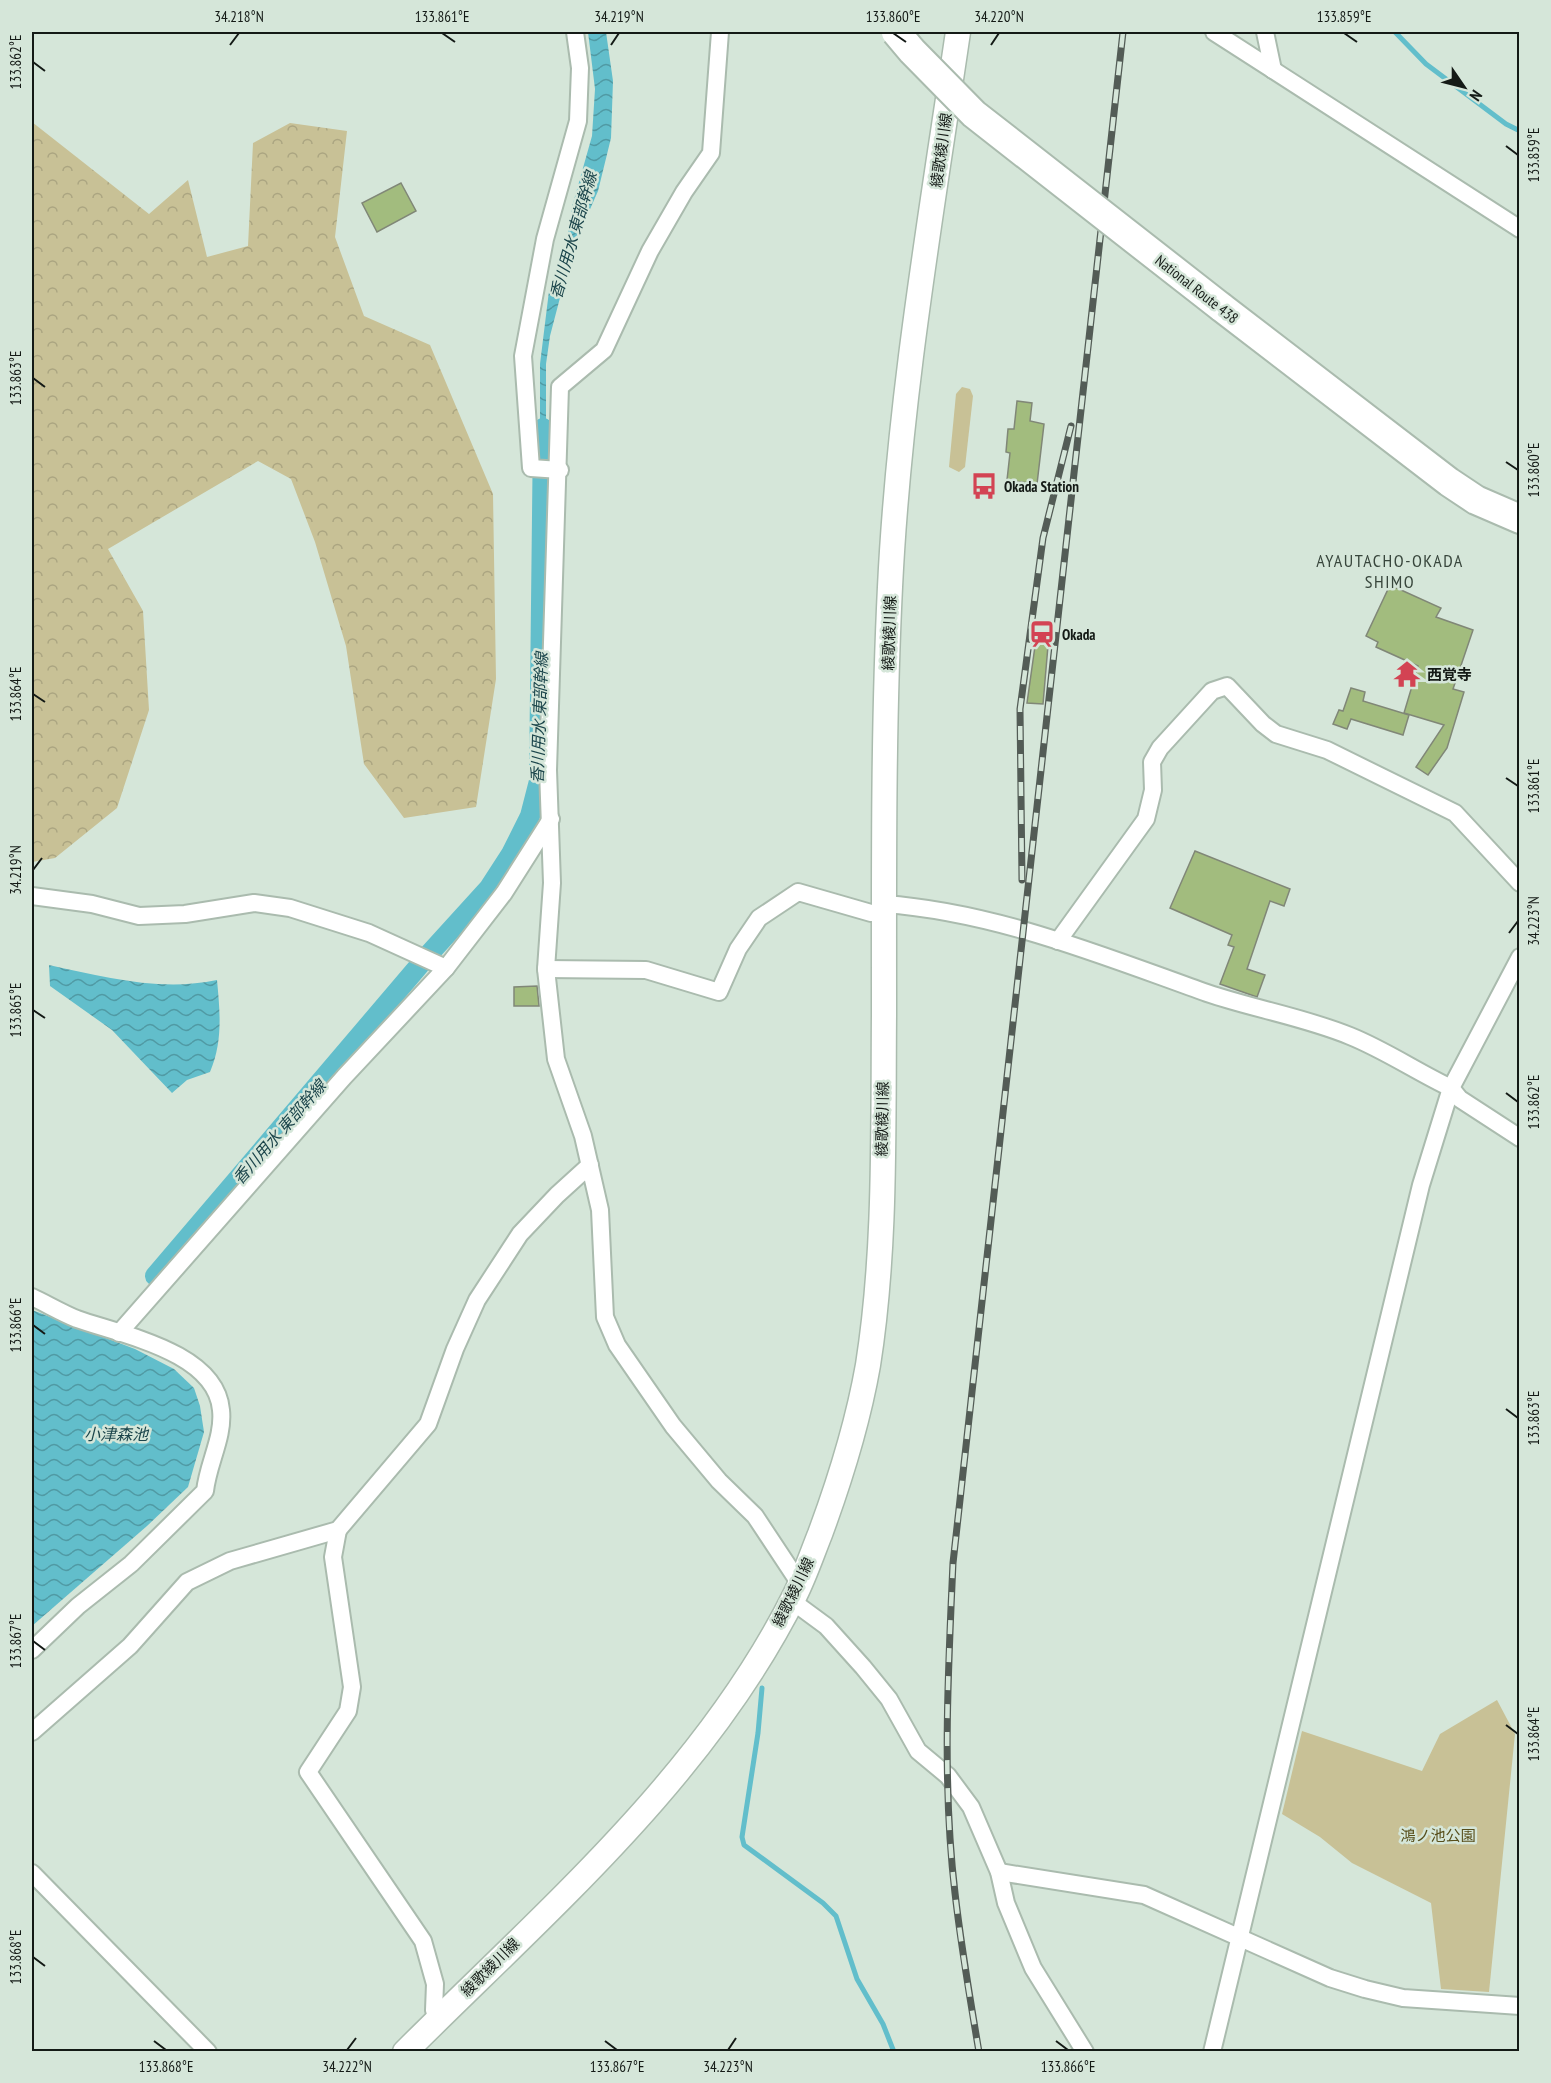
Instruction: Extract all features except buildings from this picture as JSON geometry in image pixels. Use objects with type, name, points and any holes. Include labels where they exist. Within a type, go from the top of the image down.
[{"type":"highway","name":"National Route 438","points":[[896,32],[974,114],[1221,307],[1449,482],[1476,500],[1520,519]]},
{"type":"main road","name":"綾歌綾川線","points":[[413,2049],[437,2019],[595,1864],[694,1753],[734,1697],[796,1593],[846,1455],[867,1368],[877,1286],[881,1190],[886,714],[895,514],[911,350],[958,32]]},
{"type":"street","points":[[548,469],[531,468],[526,436],[523,356],[545,239],[578,121],[580,68],[575,32]]},
{"type":"street","points":[[720,32],[711,153],[684,192],[650,250],[604,350],[560,387],[548,469],[548,770],[552,883],[546,969],[556,1059],[583,1136],[600,1210],[605,1317],[617,1345],[673,1426],[719,1481],[755,1516],[796,1593],[889,1699],[918,1751],[948,1776],[971,1807],[999,1872],[1006,1903],[1033,1968],[1085,2052]]},
{"type":"street","points":[[1214,32],[1520,229]]},
{"type":"street","points":[[1265,32],[1273,70]]},
{"type":"street","points":[[1058,941],[1146,819],[1153,790],[1152,762],[1160,748],[1212,691],[1227,686],[1263,724],[1276,734],[1327,750],[1455,813],[1520,883]]},
{"type":"street","points":[[119,1333],[344,1077],[446,968],[504,892],[551,819]]},
{"type":"street","points":[[546,969],[646,970],[718,992],[738,949],[759,918],[798,892],[871,913],[884,909],[962,917],[1118,959],[1209,994],[1316,1024],[1352,1037],[1451,1088],[1460,1099],[1520,1138]]},
{"type":"street","points":[[32,896],[92,904],[139,916],[185,914],[254,903],[290,908],[369,933],[446,968]]},
{"type":"street","points":[[1212,2052],[1421,1185],[1451,1088],[1520,957]]},
{"type":"street","points":[[437,2019],[434,2010],[435,1984],[423,1941],[308,1772],[348,1711],[352,1687],[333,1557],[338,1530],[428,1425],[455,1349],[477,1300],[520,1234],[557,1195],[590,1165]]},
{"type":"street","points":[[32,1297],[76,1318],[161,1347],[202,1373],[216,1390],[221,1411],[218,1443],[207,1469],[205,1491],[131,1564],[78,1606],[32,1650]]},
{"type":"street","points":[[32,1732],[129,1646],[187,1582],[230,1561],[338,1530]]},
{"type":"street","points":[[999,1872],[1144,1895],[1330,1978],[1365,1989],[1403,1998],[1520,2006]]},
{"type":"street","points":[[32,1873],[208,2052]]},
{"type":"green space","points":[[32,122],[149,214],[188,180],[207,257],[248,246],[253,143],[290,123],[347,131],[335,237],[364,316],[430,345],[493,494],[496,679],[476,807],[404,818],[364,764],[346,646],[315,542],[291,479],[258,461],[108,549],[143,611],[149,710],[117,808],[55,858],[32,862]]},
{"type":"green space","points":[[962,387],[970,389],[973,396],[965,467],[959,472],[949,467],[956,394]]},
{"type":"green space","name":"鴻ノ池公園","points":[[1497,1700],[1515,1734],[1489,1992],[1441,1989],[1431,1903],[1352,1863],[1320,1837],[1282,1814],[1302,1731],[1422,1771],[1440,1734]]},
{"type":"water","points":[[588,32],[606,32],[613,81],[611,138],[598,191],[573,248],[550,336],[546,364],[546,455],[540,456],[540,364],[549,291],[566,248],[572,207],[592,136],[595,89]]},
{"type":"water","points":[[49,965],[154,984],[217,980],[219,1038],[210,1072],[187,1080],[172,1093],[112,1030],[50,986]]},
{"type":"water","name":"小津森池","points":[[32,1310],[135,1349],[174,1369],[194,1388],[200,1406],[204,1432],[188,1487],[147,1526],[32,1626]]},
{"type":"waterway","points":[[1395,32],[1426,64],[1506,124],[1520,131]]},
{"type":"waterway","name":"香川用水 東部幹線","points":[[155,1276],[429,954],[489,888],[511,854],[530,816],[539,781],[543,428]]},
{"type":"waterway","points":[[762,1688],[758,1733],[742,1837],[744,1845],[823,1903],[836,1916],[857,1979],[883,2024],[894,2052]]},
{"type":"railway","points":[[979,2052],[957,1913],[948,1811],[947,1728],[953,1563],[1123,32]]},
{"type":"railway","points":[[1022,880],[1020,709],[1043,538],[1071,426]]},
{"type":"place","name":"Okada Station","points":[[984,486]]},
{"type":"place","name":"Okada","points":[[1042,634]]},
{"type":"place","name":"西覚寺","points":[[1407,674]]},
{"type":"district","name":"AYAUTACHO-OKADA SHIMO","points":[[1390,570]]}]
